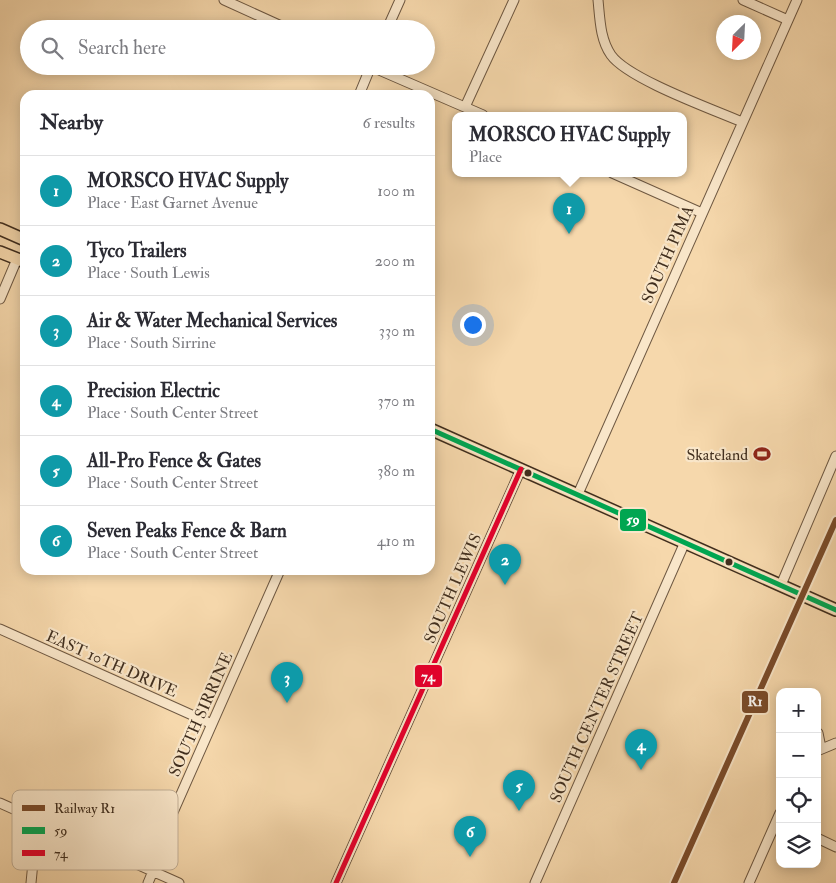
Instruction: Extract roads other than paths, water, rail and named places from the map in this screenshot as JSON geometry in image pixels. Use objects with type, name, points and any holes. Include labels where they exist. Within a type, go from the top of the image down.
[{"type":"main road","points":[[0,229],[20,238]]},
{"type":"main road","points":[[0,252],[20,257]]},
{"type":"main road","points":[[435,431],[836,610]]},
{"type":"street","points":[[224,0],[268,20]]},
{"type":"street","points":[[391,20],[400,0]]},
{"type":"street","points":[[465,107],[514,0]]},
{"type":"street","points":[[598,0],[602,35],[617,63],[640,77],[742,122]]},
{"type":"street","points":[[743,0],[788,20]]},
{"type":"street","name":"SOUTH PIMA","points":[[578,494],[797,0]]},
{"type":"street","points":[[361,90],[367,75]]},
{"type":"street","points":[[392,75],[426,90]]},
{"type":"street","points":[[435,94],[476,112]]},
{"type":"street","points":[[621,177],[702,213]]},
{"type":"street","points":[[0,299],[20,262]]},
{"type":"street","points":[[781,585],[836,456]]},
{"type":"street","name":"SOUTH LEWIS","points":[[336,883],[521,469]]},
{"type":"street","name":"SOUTH CENTER STREET","points":[[535,883],[686,542]]},
{"type":"street","name":"SOUTH SIRRINE","points":[[178,804],[278,575]]},
{"type":"street","name":"EAST 10TH DRIVE","points":[[0,629],[212,724]]},
{"type":"street","points":[[821,748],[836,744]]},
{"type":"street","points":[[0,803],[12,808]]},
{"type":"street","points":[[750,883],[777,823]]},
{"type":"street","points":[[821,840],[836,847]]},
{"type":"street","points":[[31,883],[32,870]]},
{"type":"street","points":[[150,870],[179,883]]},
{"type":"street","name":"SOUTH SIRRINE","points":[[148,883],[150,870]]},
{"type":"rail line","name":"R1","points":[[674,883],[836,520]]},
{"type":"place","name":"MORSCO HVAC Supply","points":[[569,234]]},
{"type":"place","name":"Skateland","points":[[762,454]]},
{"type":"place","name":"Tyco Trailers","points":[[505,585]]},
{"type":"place","name":"Air & Water Mechanical Services","points":[[287,703]]},
{"type":"place","name":"Precision Electric","points":[[641,770]]},
{"type":"place","name":"All-Pro Fence & Gates","points":[[519,811]]},
{"type":"place","name":"Seven Peaks Fence & Barn","points":[[470,857]]}]
